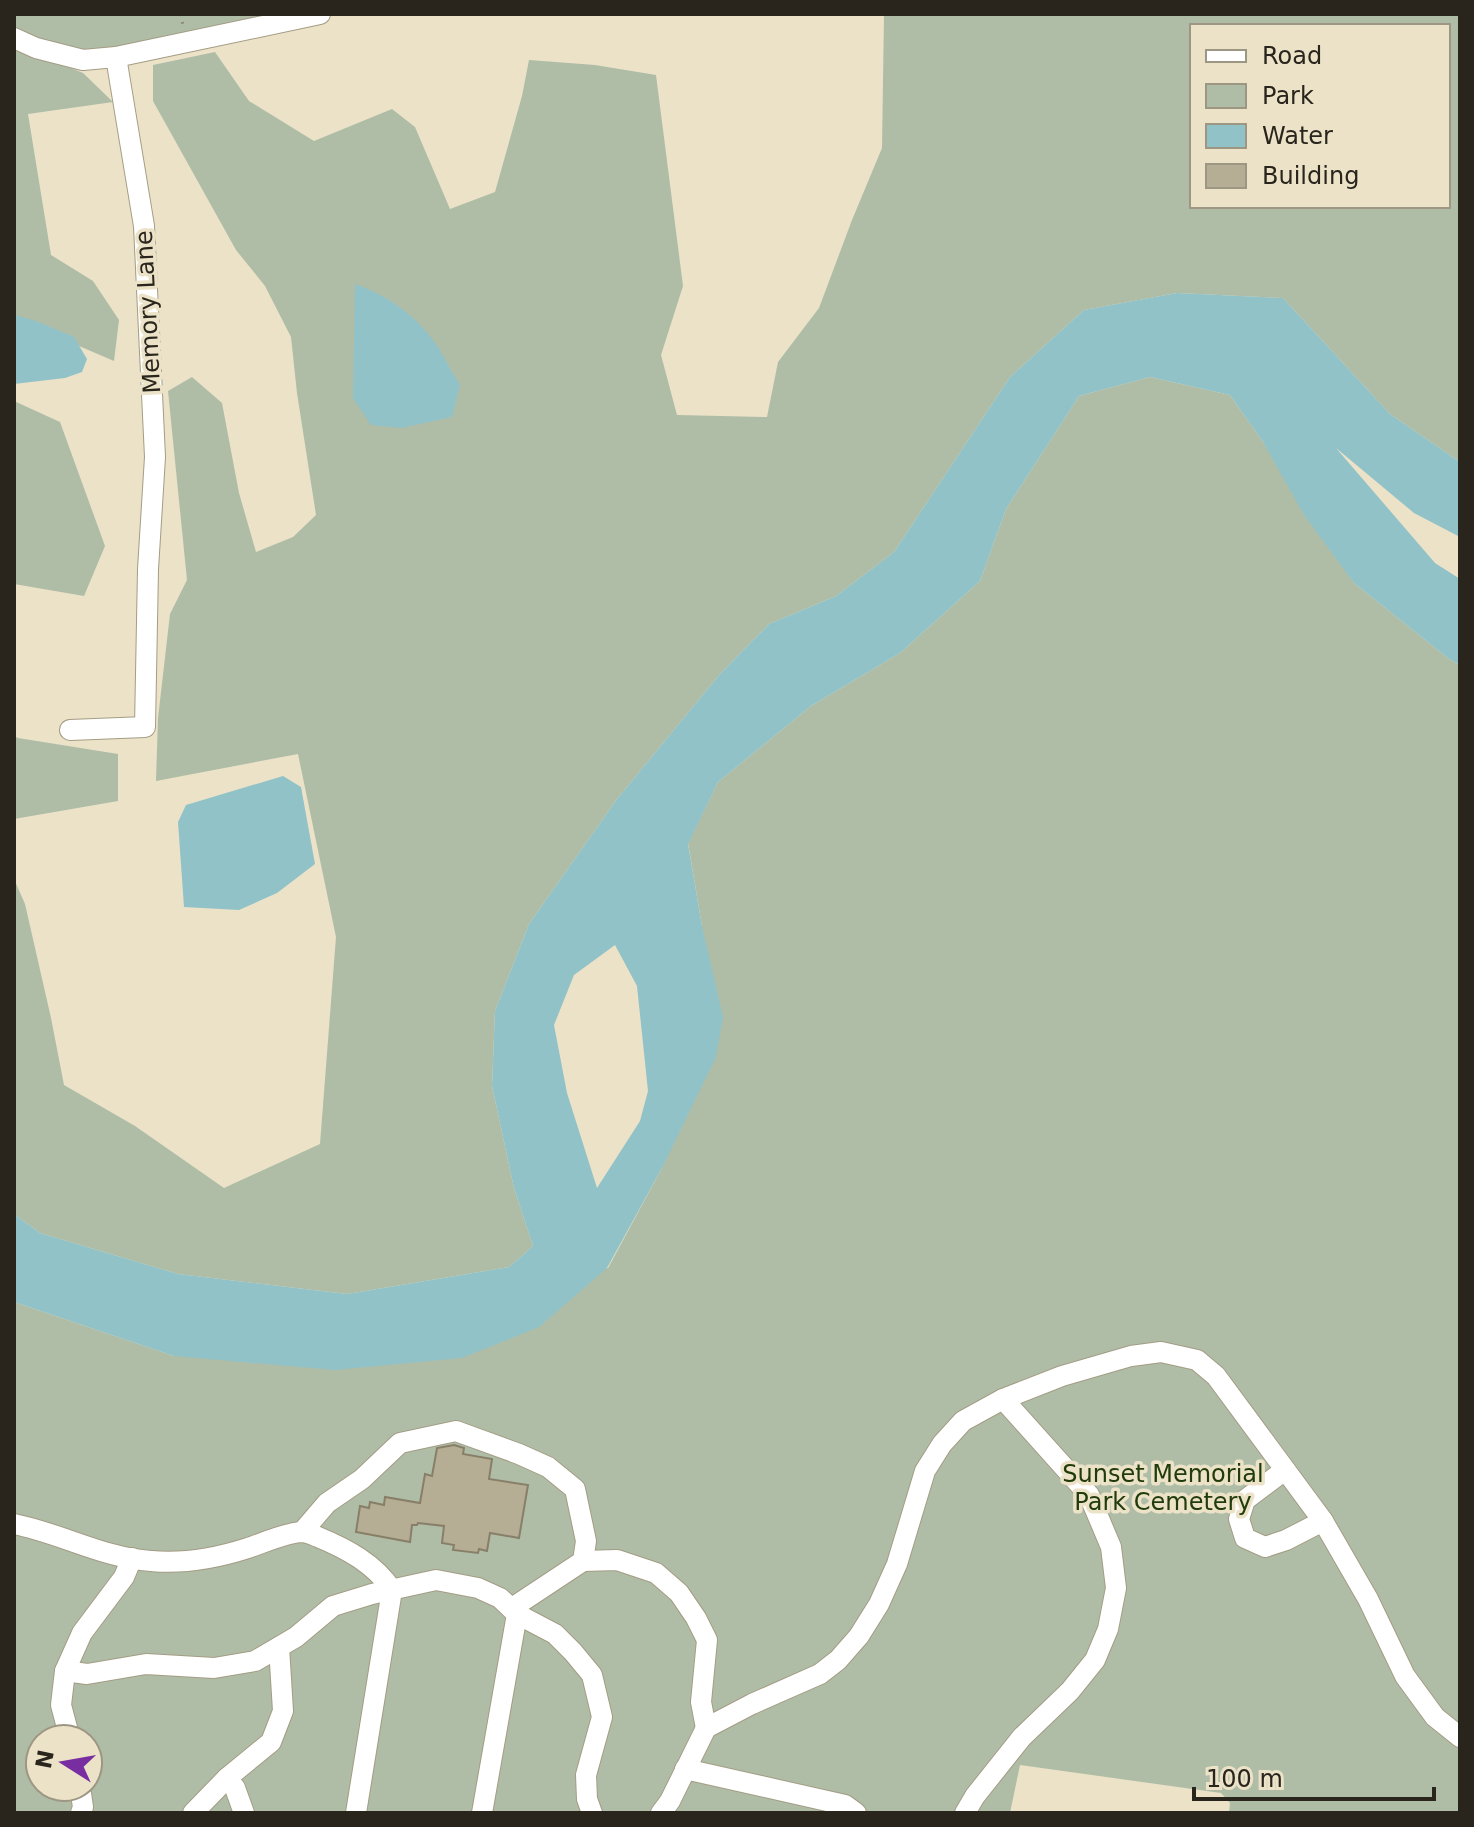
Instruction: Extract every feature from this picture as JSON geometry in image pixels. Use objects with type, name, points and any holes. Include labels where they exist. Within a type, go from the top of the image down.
[{"type":"street","points":[[14,38],[36,48],[83,60],[116,57],[320,14]]},
{"type":"street","name":"Memory Lane","points":[[70,730],[145,727],[148,569],[155,457],[144,226],[116,57]]},
{"type":"street","points":[[661,1813],[706,1728],[820,1674],[859,1636],[879,1604],[897,1564],[925,1471],[942,1444],[963,1421],[1003,1399],[1062,1376],[1131,1356],[1161,1352],[1197,1360],[1216,1376],[1323,1521],[1368,1599],[1405,1676],[1435,1717],[1460,1737]]},
{"type":"street","points":[[965,1813],[1022,1737],[1070,1691],[1095,1660],[1108,1629],[1116,1588],[1111,1547],[1089,1495],[1003,1399]]},
{"type":"street","points":[[14,1524],[104,1553],[150,1561],[194,1560],[239,1551],[303,1531],[327,1503],[362,1479],[400,1443],[456,1431],[548,1467],[575,1489],[586,1541],[583,1561]]},
{"type":"street","points":[[1285,1470],[1245,1500],[1239,1519],[1245,1538],[1265,1547],[1323,1521]]},
{"type":"street","points":[[303,1531],[335,1544],[368,1564],[392,1590],[356,1813]]},
{"type":"street","points":[[66,1723],[61,1705],[65,1671],[82,1633],[124,1577],[132,1558]]},
{"type":"street","points":[[482,1813],[514,1611],[583,1561],[617,1560],[656,1573],[679,1593],[707,1640],[701,1702],[706,1728]]},
{"type":"street","points":[[65,1671],[87,1674],[146,1664],[214,1668],[255,1661],[296,1637],[333,1606],[436,1580],[478,1588],[500,1598],[514,1611],[555,1634],[592,1675],[602,1717],[586,1775],[587,1799],[592,1813]]},
{"type":"street","points":[[193,1813],[227,1778],[271,1742],[283,1711],[279,1647]]},
{"type":"street","points":[[685,1769],[845,1805],[856,1813]]},
{"type":"street","points":[[227,1778],[235,1788],[244,1813]]},
{"type":"green space","points":[[14,14],[327,14],[90,62],[14,35]]},
{"type":"green space","points":[[884,14],[1460,14],[1460,462],[1390,414],[1283,298],[1177,293],[1084,310],[1010,377],[894,552],[836,596],[769,624],[720,674],[617,799],[529,924],[495,1011],[492,1086],[514,1188],[533,1246],[509,1267],[347,1294],[178,1274],[40,1233],[14,1214],[14,879],[25,904],[64,1085],[135,1126],[224,1188],[320,1144],[336,937],[298,754],[156,781],[158,718],[170,614],[187,580],[168,391],[192,377],[222,403],[239,493],[256,552],[293,537],[316,515],[291,337],[265,286],[236,250],[153,101],[153,65],[215,52],[249,101],[314,141],[392,109],[415,127],[450,209],[495,192],[529,60],[595,65],[656,75],[683,286],[661,355],[677,415],[767,417],[778,362],[819,308],[882,148]]},
{"type":"green space","points":[[14,44],[83,73],[113,102],[28,114],[51,255],[93,281],[119,320],[114,361],[14,323]]},
{"type":"green space","name":"Sunset Memorial Park Cemetery","points":[[1150,377],[1230,395],[1354,583],[1460,665],[1460,1813],[1229,1813],[1230,1803],[1221,1793],[1020,1765],[1010,1813],[14,1813],[14,1302],[174,1356],[608,1268],[662,1168],[702,926],[688,843],[718,782],[811,706],[900,653],[980,581],[1006,509],[1079,396]]},
{"type":"green space","points":[[14,401],[60,422],[105,546],[84,596],[14,584]]},
{"type":"green space","points":[[14,736],[118,754],[118,801],[14,819]]},
{"type":"water","points":[[355,284],[379,294],[402,309],[430,336],[460,385],[452,417],[401,428],[371,425],[353,398]]},
{"type":"water","points":[[1177,293],[1283,298],[1390,414],[1460,462],[1460,537],[1414,513],[1336,448],[1435,563],[1460,579],[1460,665],[1354,583],[1304,515],[1263,442],[1230,395],[1150,377],[1079,396],[1006,509],[980,581],[900,653],[811,706],[718,782],[688,844],[702,926],[723,1017],[716,1057],[662,1168],[607,1268],[539,1327],[462,1358],[335,1370],[174,1356],[14,1302],[14,1214],[40,1233],[178,1274],[347,1294],[509,1267],[533,1246],[514,1188],[492,1086],[495,1011],[529,924],[617,799],[720,674],[769,624],[836,596],[894,552],[1010,377],[1084,310]],"holes":[[[615,945],[637,986],[648,1091],[640,1121],[597,1188],[567,1093],[554,1025],[574,975]]]},
{"type":"water","points":[[14,315],[74,337],[87,359],[82,372],[65,378],[14,384]]},
{"type":"water","points":[[283,776],[301,787],[315,864],[277,893],[239,910],[184,907],[178,822],[186,805]]},
{"type":"building","points":[[454,1445],[464,1448],[463,1454],[492,1459],[489,1479],[528,1485],[519,1538],[490,1533],[487,1551],[479,1549],[478,1553],[453,1550],[454,1545],[442,1543],[444,1526],[412,1525],[410,1542],[356,1532],[360,1506],[369,1508],[370,1502],[384,1505],[385,1497],[420,1503],[425,1474],[432,1476],[437,1448]]}]
